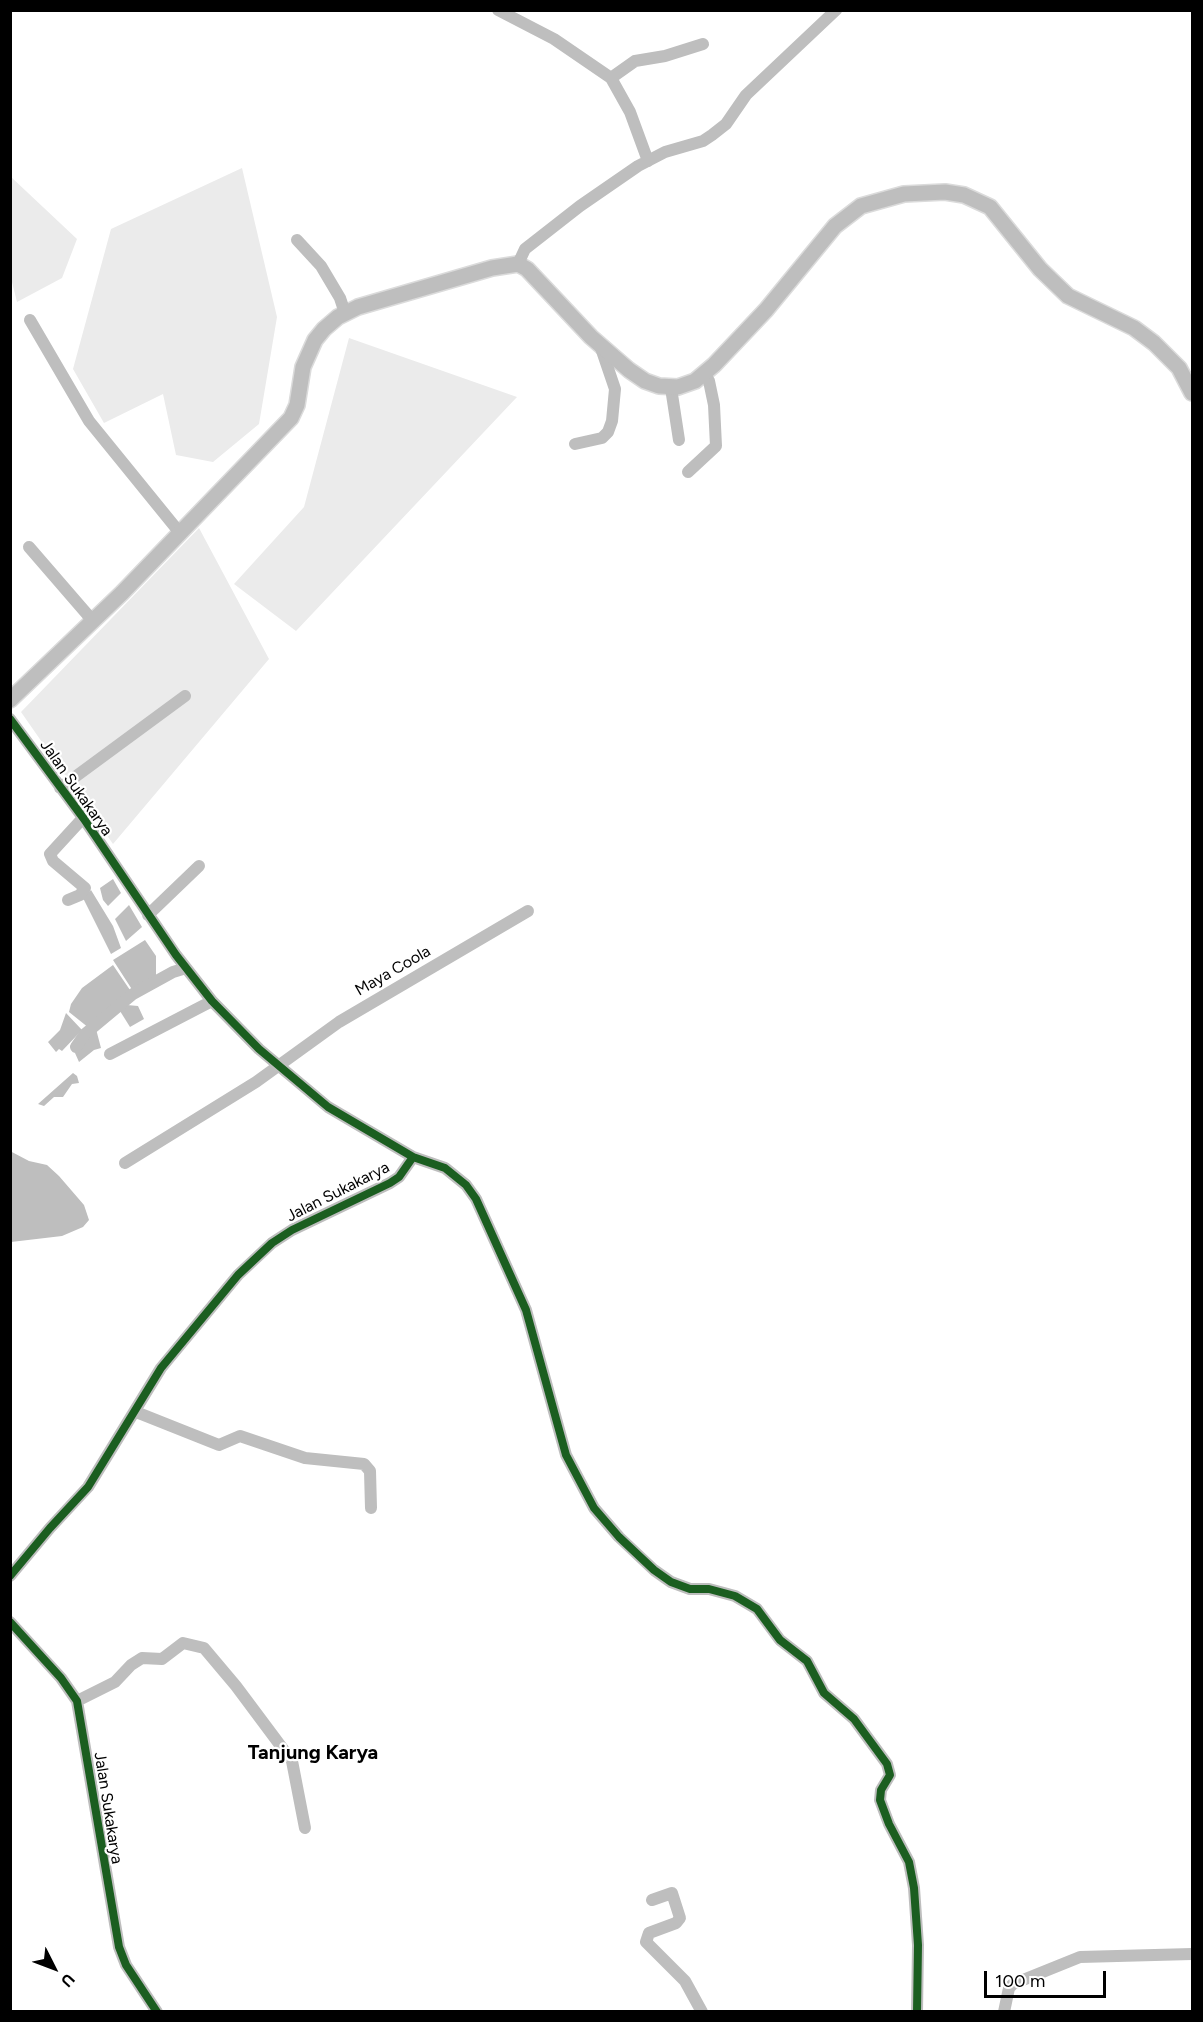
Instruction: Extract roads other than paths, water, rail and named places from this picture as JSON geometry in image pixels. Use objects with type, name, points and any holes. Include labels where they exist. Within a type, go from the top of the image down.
[{"type":"main road","points":[[10,700],[93,621],[291,418],[297,405],[303,367],[315,340],[324,329],[345,313],[414,289],[518,264],[536,277],[600,345],[645,381],[671,388],[685,385],[704,374],[766,309],[835,226],[861,206],[904,194],[945,192],[964,195],[990,207],[1040,269],[1068,296],[1134,328],[1154,343],[1179,369],[1192,393]]},
{"type":"street","points":[[498,10],[554,39],[611,78],[630,112],[648,161]]},
{"type":"street","points":[[518,264],[525,249],[580,206],[648,161],[665,152],[712,135],[726,124],[746,95],[836,10]]},
{"type":"street","points":[[611,78],[635,61],[703,44]]},
{"type":"street","points":[[297,240],[321,266],[340,298],[345,313]]},
{"type":"street","points":[[30,320],[89,421],[180,533]]},
{"type":"street","points":[[575,444],[602,438],[608,432],[612,421],[615,389],[600,345]]},
{"type":"street","points":[[688,472],[716,446],[714,405],[709,381],[704,374]]},
{"type":"street","points":[[671,388],[679,440]]},
{"type":"street","points":[[28,548],[93,621]]},
{"type":"street","points":[[60,788],[185,696]]},
{"type":"street","name":"Jalan Sukakarya","points":[[10,720],[83,818],[148,915],[212,1001],[279,1066],[328,1107],[413,1157],[399,1177],[390,1183],[302,1225],[256,1257],[221,1293],[173,1352],[88,1487],[35,1544],[10,1576]]},
{"type":"street","points":[[68,900],[80,896],[85,888],[53,861],[50,854],[83,818]]},
{"type":"street","points":[[148,915],[199,866]]},
{"type":"street","name":"Maya Coola","points":[[125,1163],[279,1066],[339,1022],[528,911]]},
{"type":"street","points":[[76,1047],[85,1034],[133,994],[186,968]]},
{"type":"street","points":[[110,1054],[212,1001]]},
{"type":"street","points":[[413,1157],[445,1168],[466,1185],[476,1199],[526,1310],[566,1455],[594,1508],[619,1537],[654,1570],[671,1582],[690,1589],[710,1590],[735,1596],[757,1609],[780,1640],[803,1656],[824,1693],[854,1719],[887,1764],[890,1775],[881,1790],[880,1800],[889,1824],[909,1862],[914,1888],[918,1945],[917,2012]]},
{"type":"street","points":[[136,1412],[219,1445],[240,1436],[305,1458],[364,1464],[370,1471],[371,1508]]},
{"type":"street","name":"Jalan Sukakarya","points":[[10,1622],[61,1678],[77,1701],[119,1947],[126,1965],[157,2012]]},
{"type":"street","points":[[77,1701],[115,1682],[131,1665],[142,1658],[162,1659],[183,1643],[204,1648],[236,1686],[292,1761],[305,1828]]},
{"type":"street","points":[[652,1900],[672,1893],[680,1918],[678,1921],[649,1933],[646,1942],[685,1981],[702,2012]]},
{"type":"street","points":[[1004,2012],[1009,1988],[1013,1984],[1080,1957],[1192,1954]]},
{"type":"district","name":"Tanjung Karya","points":[[313,1753]]}]
